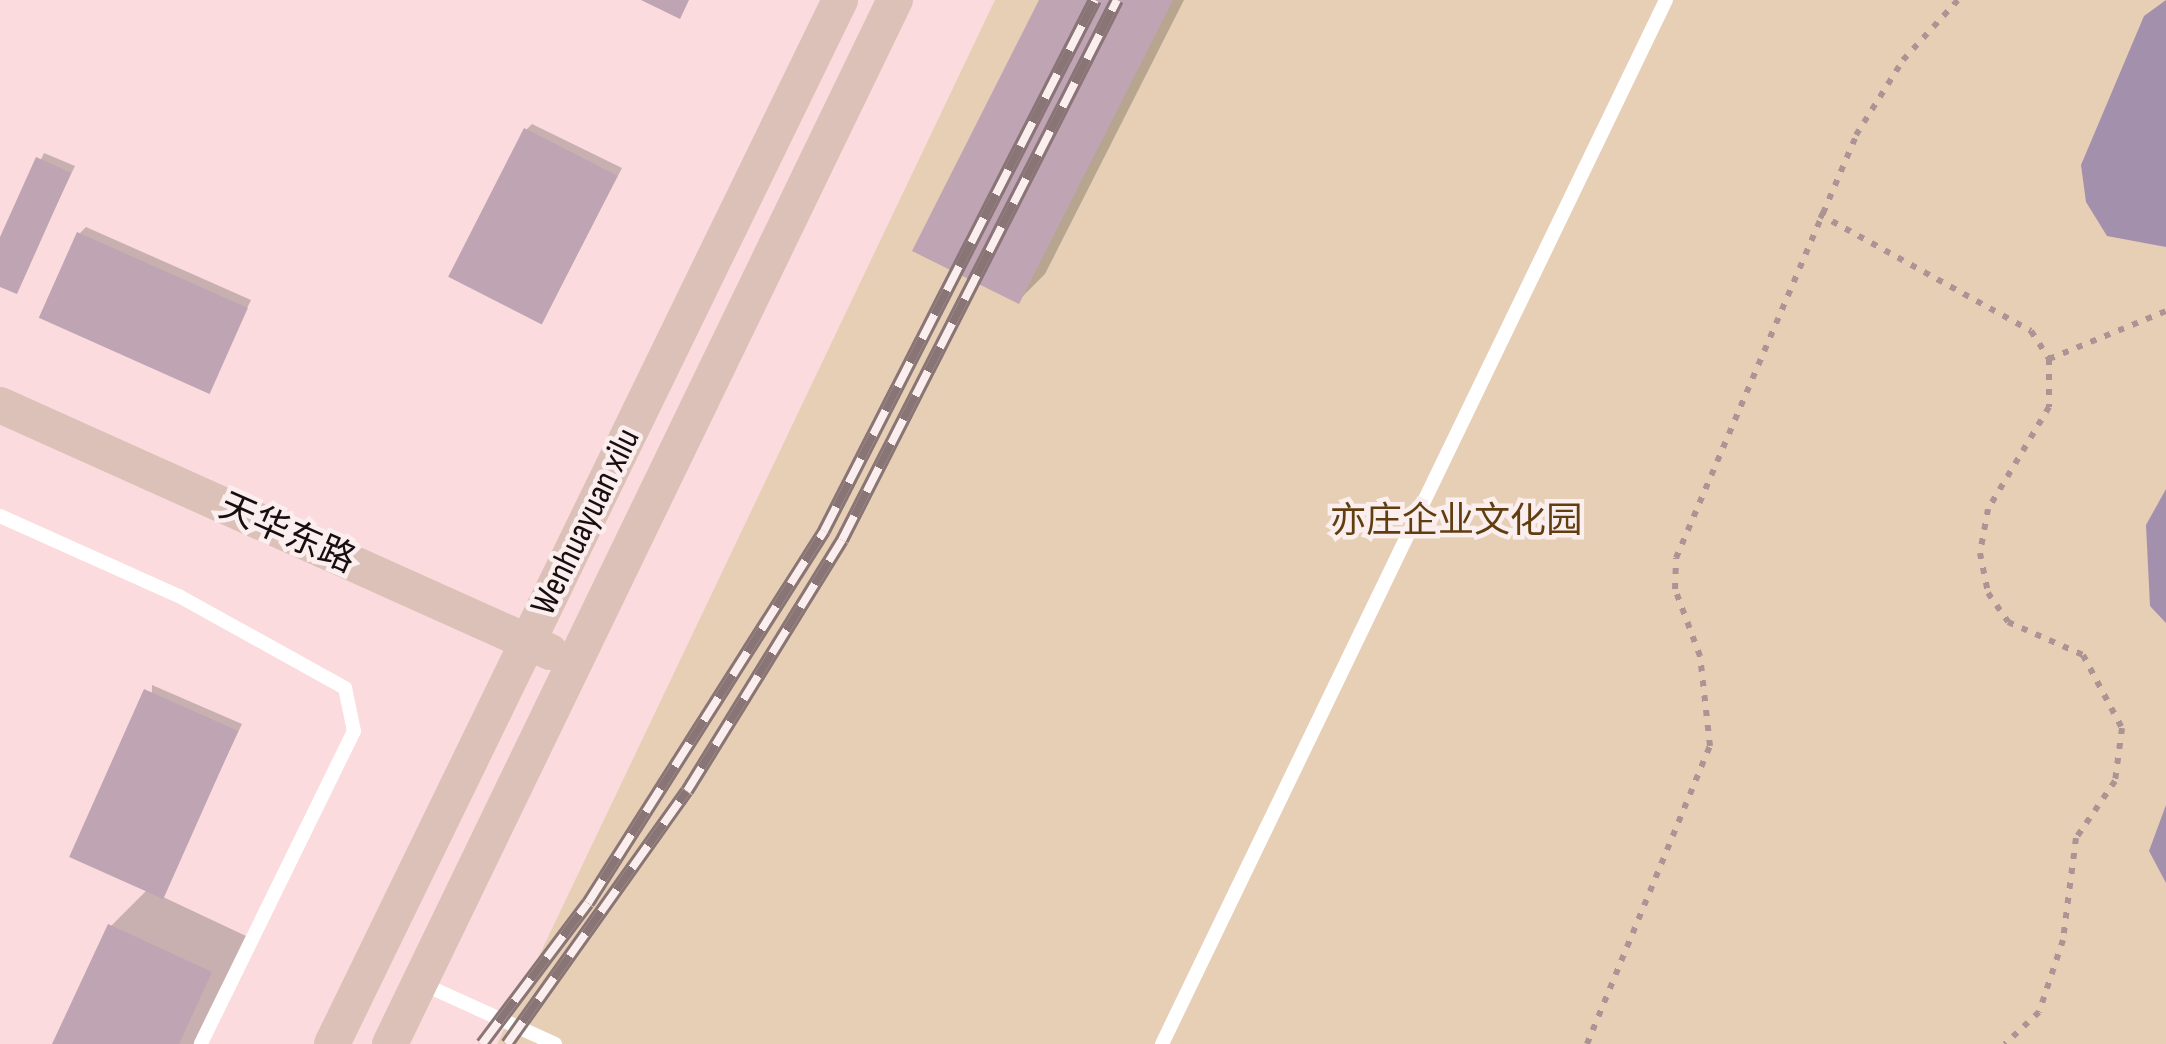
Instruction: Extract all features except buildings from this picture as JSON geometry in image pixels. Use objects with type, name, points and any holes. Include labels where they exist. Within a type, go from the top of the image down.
[{"type":"main road","name":"Wenhuayuan xilu","points":[[332,1044],[840,0]]},
{"type":"main road","name":"Wenhuayuan xilu","points":[[390,1044],[895,0]]},
{"type":"main road","name":"天华东路","points":[[0,405],[574,663]]},
{"type":"lane","points":[[1162,1044],[1666,0]]},
{"type":"lane","points":[[0,516],[178,596],[345,688],[354,730],[201,1044]]},
{"type":"lane","points":[[420,982],[555,1044]]},
{"type":"path","points":[[1587,1044],[1710,746],[1700,656],[1675,589],[1676,557],[1819,214],[1903,60],[1958,0]]},
{"type":"path","points":[[1819,214],[2031,331],[2049,359],[2049,407],[1988,509],[1980,554],[1988,593],[2008,622],[2083,655],[2122,728],[2115,781],[2076,838],[2063,940],[2039,1012],[2005,1044]]},
{"type":"path","points":[[2049,359],[2166,311]]},
{"type":"green space","name":"亦庄企业文化园","points":[[995,0],[2166,0],[2166,1044],[497,1044]]},
{"type":"shaded area","points":[[2166,0],[2166,247],[2107,236],[2086,202],[2081,165],[2144,16]]},
{"type":"shaded area","points":[[2166,489],[2166,623],[2150,606],[2146,525]]},
{"type":"shaded area","points":[[2166,805],[2166,883],[2149,851]]},
{"type":"railway","points":[[482,1044],[588,903],[824,531],[1095,0]]},
{"type":"railway","points":[[507,1044],[687,791],[842,540],[1117,0]]}]
